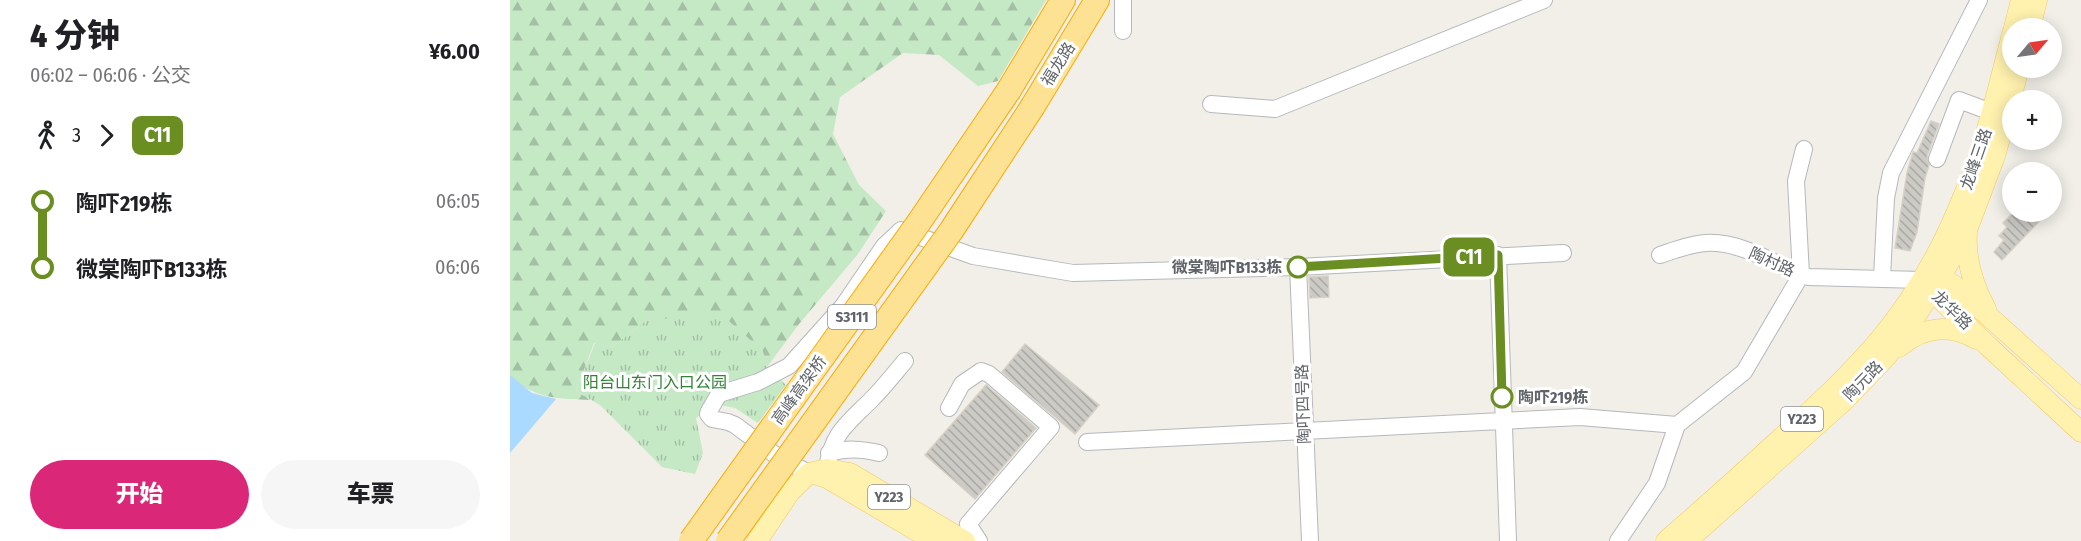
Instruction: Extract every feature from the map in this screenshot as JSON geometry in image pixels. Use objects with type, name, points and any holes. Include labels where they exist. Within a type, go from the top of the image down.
[{"type":"highway","name":"福龙路","points":[[1033,106],[1097,0]]},
{"type":"highway","name":"福龙路","points":[[1009,90],[1060,4]]},
{"type":"highway","name":"高峰高架桥","points":[[691,541],[910,235],[1009,90]]},
{"type":"highway","name":"高峰高架桥","points":[[728,541],[951,231],[1033,106]]},
{"type":"main road","name":"龙峰三路","points":[[2016,18],[2021,0]]},
{"type":"main road","points":[[2032,18],[2037,0]]},
{"type":"main road","name":"龙峰三路","points":[[1931,283],[1944,239],[1964,196],[1983,144],[2002,71]]},
{"type":"main road","name":"龙峰三路","points":[[1931,283],[1967,230],[1995,156],[2016,78]]},
{"type":"main road","points":[[1967,230],[1970,269],[1985,308],[1993,318]]},
{"type":"main road","name":"龙华路","points":[[1931,283],[1955,286],[2081,399]]},
{"type":"main road","name":"龙华路","points":[[1931,283],[1988,346],[2081,432]]},
{"type":"main road","name":"陶元路","points":[[1687,541],[1823,420],[1887,356],[1931,283]]},
{"type":"main road","name":"陶元路","points":[[1666,541],[1839,384],[1931,283]]},
{"type":"main road","points":[[1887,356],[1919,334],[1936,329],[1950,328],[1963,331],[1988,346]]},
{"type":"main road","points":[[757,541],[783,503],[821,465]]},
{"type":"main road","name":"Y223","points":[[821,465],[827,478],[934,541]]},
{"type":"main road","name":"Y223","points":[[821,465],[850,473],[965,541]]},
{"type":"street","points":[[1123,0],[1123,31]]},
{"type":"street","points":[[1211,104],[1275,109],[1544,0]]},
{"type":"street","points":[[1882,278],[1886,198],[1891,173],[1979,0]]},
{"type":"street","points":[[1937,159],[1959,100],[1991,112]]},
{"type":"street","points":[[1618,541],[1657,483],[1677,425],[1744,372],[1801,275],[1796,181],[1804,149]]},
{"type":"street","points":[[879,453],[860,449],[842,449],[821,465],[778,457],[735,425],[712,419],[708,414],[719,394],[758,382],[789,366],[843,306],[884,246],[901,230],[973,256],[1073,273],[1298,267],[1563,253]]},
{"type":"street","name":"陶村路","points":[[1660,255],[1688,246],[1706,243],[1723,244],[1741,249],[1801,275],[1882,278],[1931,283]]},
{"type":"street","points":[[1498,255],[1508,541]]},
{"type":"street","name":"陶吓四号路","points":[[1298,267],[1310,541]]},
{"type":"street","points":[[821,465],[837,434],[877,394],[905,361]]},
{"type":"street","points":[[949,408],[962,384],[981,371],[989,374],[1051,427],[1012,484],[968,524],[979,541]]},
{"type":"street","points":[[1087,442],[1580,417],[1677,425]]},
{"type":"green space","points":[[510,0],[1046,0],[998,81],[978,86],[939,55],[903,53],[840,97],[833,134],[859,185],[886,211],[858,254],[799,324],[767,367],[762,351],[647,320],[611,348],[594,343],[576,391],[591,400],[558,398],[538,393],[528,389],[510,375]]},
{"type":"green space","name":"阳台山东门入口公园","points":[[721,314],[763,351],[767,367],[786,385],[758,423],[735,408],[716,404],[696,418],[703,453],[695,474],[662,467],[600,405],[576,391],[595,343],[611,348],[647,320]]},
{"type":"water","points":[[510,375],[532,393],[556,399],[510,453]]},
{"type":"building","points":[[1931,121],[1939,124],[1927,156],[1929,165],[1917,232],[1910,251],[1895,248],[1907,173],[1913,152],[1917,153]]},
{"type":"building","points":[[2038,222],[2002,260],[1994,252],[2004,240],[1999,236],[2007,227],[2003,223]]},
{"type":"building","name":"微棠陶吓B133栋","points":[[1328,276],[1329,297],[1310,298],[1309,277]]},
{"type":"building","points":[[1025,344],[1099,405],[1075,434],[1002,372]]},
{"type":"building","points":[[986,385],[1036,428],[975,499],[925,455]]},
{"type":"bus line","name":"C11","points":[[1298,267],[1498,255],[1502,397]]},
{"type":"place","name":"微棠陶吓B133栋","points":[[1298,267]]},
{"type":"place","name":"陶吓219栋","points":[[1502,397]]}]
